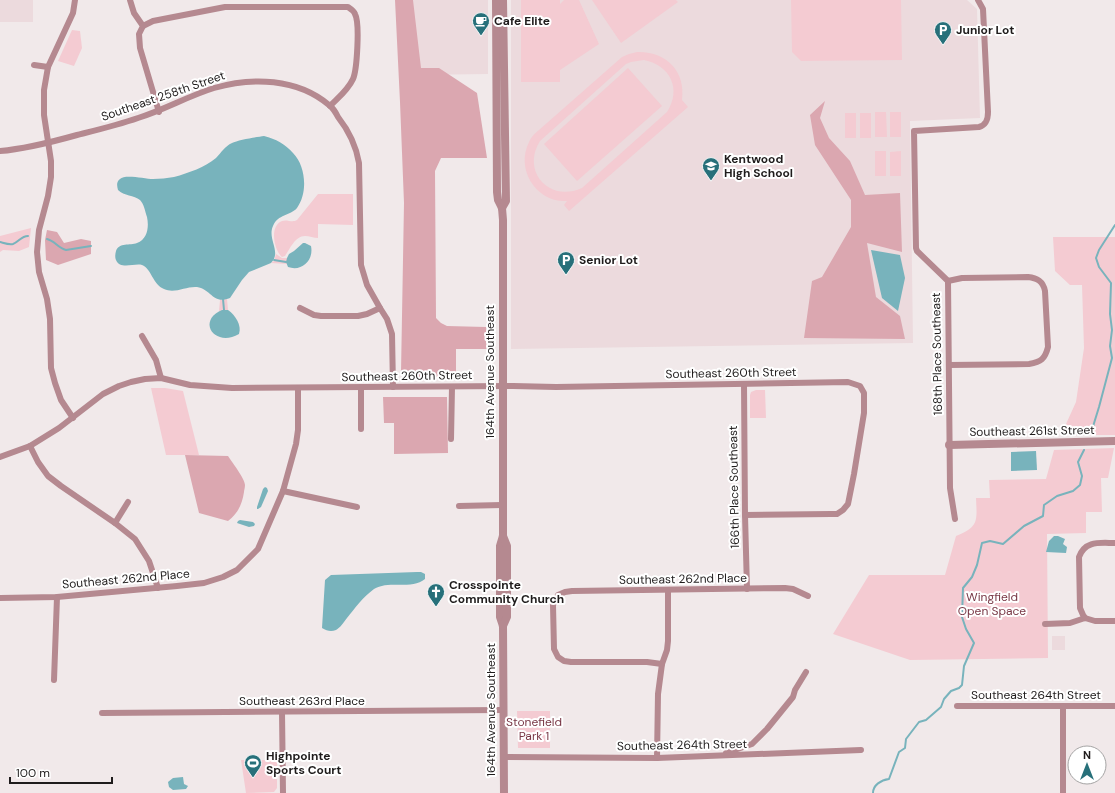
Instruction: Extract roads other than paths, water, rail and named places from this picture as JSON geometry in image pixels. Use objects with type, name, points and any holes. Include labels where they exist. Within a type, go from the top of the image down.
[{"type":"street","points":[[73,418],[61,400],[51,368],[50,319],[47,299],[39,272],[37,252],[39,230],[48,196],[51,177],[51,161],[44,116],[44,90],[48,66],[73,13],[75,0]]},
{"type":"street","points":[[130,0],[134,13],[143,26]]},
{"type":"street","name":"164th Avenue Southeast","points":[[496,0],[498,200],[502,208],[502,536],[500,546],[500,617],[503,626],[504,793]]},
{"type":"street","name":"164th Avenue Southeast","points":[[502,208],[506,201],[503,0]]},
{"type":"street","name":"168th Place Southeast","points":[[955,519],[950,488],[948,281],[917,251],[916,248],[914,130],[979,128],[987,121],[988,112],[983,9],[978,0]]},
{"type":"street","points":[[158,112],[140,48],[139,34],[143,26],[153,21],[225,7],[343,6],[348,7],[356,14],[358,22],[356,68],[353,78],[346,90],[330,106],[351,136],[358,155],[361,265],[367,285],[387,319],[392,334],[393,387]]},
{"type":"street","points":[[34,65],[48,66]]},
{"type":"street","name":"Southeast 258th Street","points":[[0,151],[15,150],[48,143],[115,125],[158,112],[200,93],[237,83],[269,82],[291,85],[308,92],[330,106]]},
{"type":"street","points":[[948,281],[962,278],[1036,278],[1041,282],[1046,291],[1048,347],[1042,360],[1036,363],[949,365]]},
{"type":"street","points":[[300,308],[321,316],[358,316],[380,308]]},
{"type":"street","points":[[142,336],[156,360],[161,378]]},
{"type":"street","name":"Southeast 260th Street","points":[[0,458],[30,446],[59,428],[103,394],[119,386],[145,379],[161,378],[190,385],[221,388],[556,387],[848,382],[860,386],[864,393],[864,413],[848,504],[843,510],[837,514],[744,515]]},
{"type":"street","name":"166th Place Southeast","points":[[744,384],[744,515],[748,589]]},
{"type":"street","points":[[451,439],[452,387]]},
{"type":"street","name":"Southeast 262nd Place","points":[[0,598],[57,597],[204,583],[237,570],[258,549],[283,490],[297,437],[298,388]]},
{"type":"street","points":[[361,388],[361,429]]},
{"type":"street","name":"Southeast 261st Street","points":[[949,444],[1115,442]]},
{"type":"street","points":[[30,446],[38,462],[48,476],[115,523],[135,539],[149,561],[158,588]]},
{"type":"street","points":[[283,490],[357,507]]},
{"type":"street","points":[[115,523],[128,502]]},
{"type":"street","points":[[459,506],[502,505]]},
{"type":"street","points":[[1115,543],[1092,544],[1084,548],[1079,557],[1081,612],[1085,618],[1090,620],[1115,621]]},
{"type":"street","name":"Southeast 262nd Place","points":[[662,664],[647,662],[564,661],[558,657],[554,649],[553,605],[558,595],[572,591],[785,588],[808,596]]},
{"type":"street","points":[[657,758],[658,694],[662,664],[667,650],[668,641],[668,590]]},
{"type":"street","points":[[54,680],[57,597]]},
{"type":"street","points":[[1045,624],[1070,624],[1085,618]]},
{"type":"street","points":[[710,757],[734,751],[752,744],[767,729],[793,697],[795,690],[806,672]]},
{"type":"street","name":"Southeast 264th Street","points":[[957,706],[1115,706]]},
{"type":"street","points":[[1063,706],[1063,793]]},
{"type":"street","name":"Southeast 263rd Place","points":[[102,713],[503,710]]},
{"type":"street","points":[[282,712],[283,793]]},
{"type":"street","name":"Southeast 264th Street","points":[[504,757],[710,757],[861,750]]},
{"type":"water","points":[[264,136],[280,142],[293,153],[301,165],[304,180],[303,195],[297,208],[278,219],[273,226],[272,236],[275,254],[271,263],[249,272],[230,298],[220,300],[202,288],[197,287],[172,291],[164,289],[157,284],[148,269],[142,265],[121,265],[118,263],[115,256],[117,248],[122,245],[134,244],[141,241],[146,235],[148,224],[144,208],[140,200],[118,190],[117,183],[120,179],[126,177],[158,179],[174,177],[207,164],[232,143]]},
{"type":"water","points":[[303,243],[311,246],[311,256],[309,260],[306,264],[298,268],[288,267],[286,262],[289,254]]},
{"type":"water","points":[[871,250],[900,255],[905,278],[898,311],[882,298]]},
{"type":"water","points":[[222,310],[228,310],[235,317],[240,327],[239,334],[223,338],[216,335],[212,331],[210,320],[214,315]]},
{"type":"water","points":[[1036,451],[1037,470],[1011,471],[1011,452]]},
{"type":"water","points":[[265,487],[268,491],[261,507],[257,509],[263,489]]},
{"type":"water","points":[[240,520],[253,522],[255,524],[254,526],[249,527],[237,523]]},
{"type":"water","points":[[1054,536],[1065,539],[1063,544],[1067,547],[1066,553],[1046,552],[1049,541]]},
{"type":"water","points":[[421,572],[425,574],[425,579],[420,582],[407,585],[386,585],[374,589],[363,599],[342,625],[334,631],[322,628],[325,580],[331,575]]},
{"type":"water","points":[[183,777],[184,784],[188,786],[186,789],[173,790],[169,787],[168,782],[173,778]]},
{"type":"waterway","points":[[1091,433],[1112,358],[1110,346],[1112,330],[1110,314],[1111,283],[1099,267],[1096,258],[1099,250],[1115,225]]},
{"type":"waterway","points":[[0,242],[13,244],[28,236]]},
{"type":"waterway","points":[[47,239],[66,250],[91,246]]},
{"type":"waterway","points":[[274,260],[286,262]]},
{"type":"waterway","points":[[223,299],[224,310]]},
{"type":"waterway","points":[[873,793],[873,790],[878,783],[889,779],[899,752],[905,748],[906,739],[919,722],[926,720],[941,707],[944,699],[951,691],[962,685],[964,666],[974,643],[966,629],[962,617],[963,588],[972,577],[977,565],[982,543],[990,541],[1003,544],[1024,526],[1043,516],[1044,505],[1057,496],[1073,491],[1080,485],[1082,476],[1078,462],[1084,450]]},
{"type":"place","name":"Cafe Elite","points":[[481,36]]},
{"type":"place","name":"Junior Lot","points":[[943,45]]},
{"type":"place","name":"Kentwood High School","points":[[711,181]]},
{"type":"place","name":"Senior Lot","points":[[566,275]]},
{"type":"place","name":"Crosspointe Community Church","points":[[436,607]]},
{"type":"place","name":"Highpointe Sports Court","points":[[253,778]]},
{"type":"park label","name":"Wingfield Open Space","points":[[992,604]]},
{"type":"park label","name":"Stonefield Park 1","points":[[534,729]]}]
